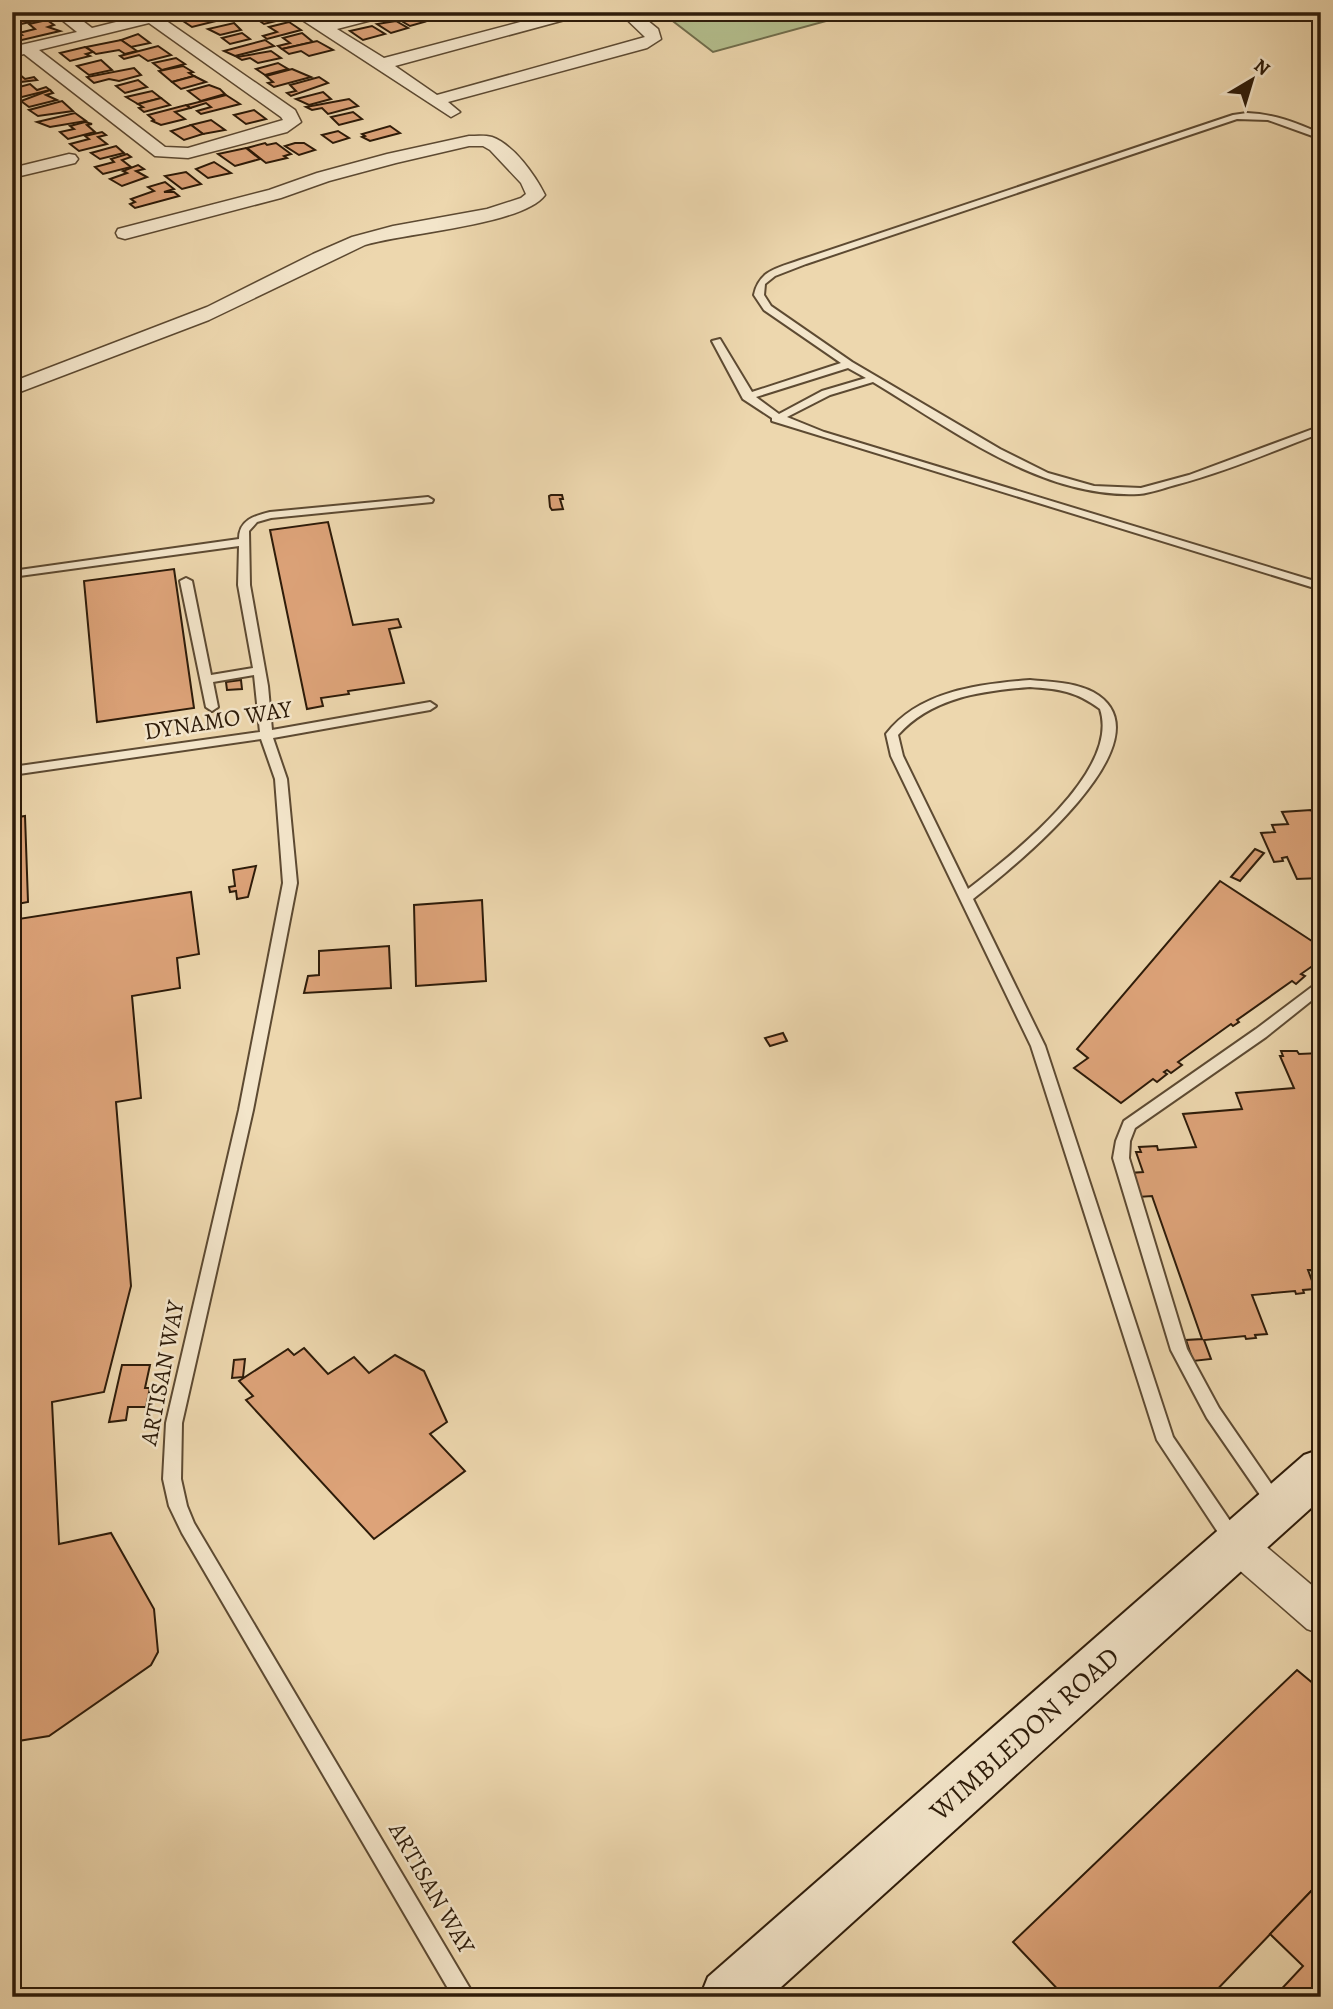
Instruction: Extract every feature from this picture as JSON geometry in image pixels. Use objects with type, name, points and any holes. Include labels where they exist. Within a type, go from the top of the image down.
[{"type":"main road","name":"WIMBLEDON ROAD","points":[[729,1997],[1321,1469]]},
{"type":"street","points":[[60,12],[89,33]]},
{"type":"street","points":[[19,50],[177,12]]},
{"type":"street","points":[[298,12],[382,64],[454,115]]},
{"type":"street","points":[[322,28],[385,12]]},
{"type":"street","points":[[382,64],[577,12]]},
{"type":"street","points":[[436,100],[641,45],[653,39],[652,32],[627,12]]},
{"type":"street","points":[[19,50],[161,152],[178,154],[197,151],[281,128],[292,122],[289,114],[152,18]]},
{"type":"street","points":[[12,389],[208,314],[355,242],[381,234],[527,204],[536,195],[529,181],[496,146],[486,141],[469,141],[393,158],[275,194],[193,213],[125,233]]},
{"type":"street","points":[[12,173],[69,159]]},
{"type":"street","points":[[1236,1544],[1321,1617]]},
{"type":"lane","points":[[1321,137],[1280,120],[1253,114],[1236,117],[803,262],[772,274],[761,283],[759,295],[767,308],[849,364],[996,451],[1044,475],[1094,489],[1141,491],[1194,477],[1321,429]]},
{"type":"lane","points":[[717,341],[747,397],[776,419],[820,435],[1321,587]]},
{"type":"lane","points":[[747,397],[849,364]]},
{"type":"lane","points":[[776,419],[826,393],[874,379]]},
{"type":"lane","points":[[12,574],[244,542],[246,526],[253,520],[270,515],[428,500]]},
{"type":"lane","name":"ARTISAN WAY","points":[[244,542],[244,585],[259,671],[266,735],[281,779],[290,883],[246,1110],[174,1423],[172,1479],[178,1506],[188,1528],[465,1997]]},
{"type":"lane","points":[[186,581],[212,707]]},
{"type":"lane","points":[[206,679],[259,671]]},
{"type":"lane","points":[[966,898],[1023,853],[1056,820],[1091,777],[1107,748],[1108,715],[1105,707],[1088,692],[1052,685],[982,688],[952,695],[922,708],[907,717],[892,734],[897,756],[966,898],[1038,1046],[1165,1440],[1236,1544]]},
{"type":"lane","name":"DYNAMO WAY","points":[[12,772],[266,735],[430,706]]},
{"type":"lane","points":[[1277,1507],[1213,1413],[1179,1350],[1121,1158],[1129,1125],[1261,1033],[1321,985]]},
{"type":"green space","points":[[661,12],[859,12],[713,52]]},
{"type":"building","points":[[25,12],[39,20],[12,26],[12,15]]},
{"type":"building","points":[[79,12],[120,12],[123,15],[108,18],[103,15],[90,19]]},
{"type":"building","points":[[224,12],[232,17],[192,27],[183,21]]},
{"type":"building","points":[[419,12],[451,12],[446,14],[450,16],[433,20]]},
{"type":"building","points":[[275,13],[284,19],[264,24],[251,15]]},
{"type":"building","points":[[412,16],[424,22],[410,26],[398,19]]},
{"type":"building","points":[[47,20],[54,25],[48,27],[60,31],[22,40],[17,36],[35,29],[29,24]]},
{"type":"building","points":[[396,21],[408,28],[391,33],[377,24]]},
{"type":"building","points":[[289,22],[301,30],[267,39],[263,36],[277,32],[269,27]]},
{"type":"building","points":[[234,23],[241,30],[220,35],[208,29]]},
{"type":"building","points":[[372,26],[385,34],[363,40],[350,31]]},
{"type":"building","points":[[242,33],[250,39],[230,44],[222,38]]},
{"type":"building","points":[[302,33],[313,42],[282,49],[278,46],[290,43],[283,38]]},
{"type":"building","points":[[138,34],[150,43],[131,47],[121,40]]},
{"type":"building","points":[[121,40],[137,51],[125,54],[119,50],[96,54],[86,47]]},
{"type":"building","points":[[265,40],[274,46],[235,56],[224,51]]},
{"type":"building","points":[[317,41],[333,50],[309,56],[301,51],[289,54],[282,49]]},
{"type":"building","points":[[158,46],[171,55],[148,61],[139,55],[124,59],[120,56]]},
{"type":"building","points":[[85,47],[93,52],[86,54],[90,56],[70,61],[60,53]]},
{"type":"building","points":[[271,51],[281,58],[258,63],[250,58],[242,60],[237,57]]},
{"type":"building","points":[[176,58],[185,64],[162,70],[153,63]]},
{"type":"building","points":[[101,60],[112,70],[89,75],[77,66]]},
{"type":"building","points":[[278,63],[288,69],[265,75],[256,69]]},
{"type":"building","points":[[183,66],[193,72],[189,73],[194,76],[172,82],[159,71]]},
{"type":"building","points":[[134,68],[141,75],[119,81],[109,79],[94,83],[87,77]]},
{"type":"building","points":[[292,69],[311,77],[274,87],[268,83],[273,82],[266,76]]},
{"type":"building","points":[[19,74],[25,79],[34,77],[37,80],[12,83],[12,75]]},
{"type":"building","points":[[194,76],[206,82],[181,89],[172,82]]},
{"type":"building","points":[[319,77],[328,83],[291,96],[287,93],[296,91],[290,85]]},
{"type":"building","points":[[138,80],[147,87],[125,93],[116,86]]},
{"type":"building","points":[[30,84],[37,90],[46,87],[50,90],[18,98],[12,96],[12,89]]},
{"type":"building","points":[[209,85],[225,94],[201,101],[188,91]]},
{"type":"building","points":[[50,90],[53,93],[46,95],[57,100],[29,107],[21,101]]},
{"type":"building","points":[[152,91],[161,98],[138,104],[126,97]]},
{"type":"building","points":[[323,92],[331,99],[309,105],[296,99]]},
{"type":"building","points":[[226,95],[240,104],[201,114],[197,111],[211,107],[206,103],[190,108],[187,105]]},
{"type":"building","points":[[161,98],[170,105],[144,112],[139,108],[143,107],[138,104]]},
{"type":"building","points":[[349,99],[358,106],[328,114],[322,108],[312,110],[306,107]]},
{"type":"building","points":[[62,101],[73,111],[38,116],[29,110]]},
{"type":"building","points":[[186,105],[190,108],[175,112],[185,119],[161,125],[152,121],[154,120],[148,115]]},
{"type":"building","points":[[254,110],[266,119],[246,124],[234,115]]},
{"type":"building","points":[[353,112],[362,119],[339,125],[331,117]]},
{"type":"building","points":[[75,113],[86,121],[50,127],[37,122]]},
{"type":"building","points":[[211,120],[225,130],[203,134],[191,125]]},
{"type":"building","points":[[85,122],[92,124],[87,125],[95,132],[68,139],[60,132],[74,129],[70,126]]},
{"type":"building","points":[[191,125],[203,134],[184,140],[171,131]]},
{"type":"building","points":[[390,126],[400,133],[370,141],[362,137],[365,136],[362,134]]},
{"type":"building","points":[[338,131],[349,138],[333,143],[322,135]]},
{"type":"building","points":[[102,132],[106,135],[98,137],[107,144],[79,151],[70,144],[89,139],[85,136]]},
{"type":"building","points":[[276,143],[291,154],[284,156],[287,158],[266,163],[247,148]]},
{"type":"building","points":[[304,143],[315,150],[299,155],[285,146]]},
{"type":"building","points":[[116,146],[124,153],[100,159],[91,153]]},
{"type":"building","points":[[246,148],[260,159],[235,166],[218,154]]},
{"type":"building","points":[[127,154],[131,157],[122,160],[131,167],[103,174],[95,167],[114,162],[111,159]]},
{"type":"building","points":[[214,162],[231,173],[208,178],[196,169]]},
{"type":"building","points":[[138,165],[144,169],[136,171],[147,177],[122,186],[110,179],[127,173],[123,171]]},
{"type":"building","points":[[186,172],[201,184],[182,189],[165,176]]},
{"type":"building","points":[[165,182],[174,189],[164,192],[174,192],[179,196],[135,208],[130,204],[135,202],[131,199],[154,191],[148,187]]},
{"type":"building","points":[[551,495],[562,495],[563,499],[560,499],[563,509],[552,510]]},
{"type":"building","points":[[328,522],[353,625],[398,619],[401,627],[389,629],[404,683],[321,698],[323,706],[307,709],[270,530]]},
{"type":"building","points":[[174,569],[194,708],[97,722],[84,581]]},
{"type":"building","points":[[241,680],[242,689],[227,690],[226,682]]},
{"type":"building","points":[[1311,810],[1321,828],[1321,878],[1297,879],[1287,857],[1282,858],[1283,861],[1274,862],[1261,833],[1275,832],[1272,825],[1288,824],[1282,812]]},
{"type":"building","points":[[25,816],[28,902],[12,905],[12,818]]},
{"type":"building","points":[[1255,849],[1264,853],[1240,881],[1231,877]]},
{"type":"building","points":[[256,866],[248,897],[237,899],[236,891],[230,892],[229,887],[235,886],[233,870]]},
{"type":"building","points":[[1220,881],[1321,947],[1321,960],[1301,974],[1305,976],[1296,984],[1292,981],[1237,1020],[1239,1022],[1233,1026],[1231,1024],[1178,1062],[1182,1065],[1171,1073],[1167,1070],[1164,1072],[1167,1074],[1157,1082],[1153,1079],[1121,1103],[1074,1068],[1088,1058],[1077,1049]]},
{"type":"building","points":[[191,892],[199,954],[177,958],[180,988],[132,996],[141,1098],[116,1102],[131,1286],[104,1392],[52,1402],[59,1544],[111,1533],[154,1609],[158,1652],[151,1665],[49,1736],[12,1742],[12,920]]},
{"type":"building","points":[[482,900],[486,981],[416,986],[414,905]]},
{"type":"building","points":[[389,946],[391,988],[304,993],[308,976],[319,975],[319,951]]},
{"type":"building","points":[[783,1033],[787,1041],[770,1046],[765,1038]]},
{"type":"building","points":[[1281,1051],[1321,1053],[1321,1274],[1313,1275],[1311,1270],[1308,1270],[1315,1289],[1303,1290],[1304,1293],[1296,1294],[1295,1291],[1252,1295],[1267,1334],[1246,1339],[1245,1336],[1204,1340],[1211,1359],[1193,1361],[1186,1340],[1202,1339],[1152,1196],[1138,1197],[1130,1173],[1143,1172],[1136,1152],[1141,1152],[1139,1147],[1157,1146],[1158,1150],[1196,1147],[1183,1114],[1242,1109],[1236,1093],[1294,1088],[1280,1056],[1283,1056]]},
{"type":"building","points":[[304,1348],[328,1374],[354,1357],[369,1373],[395,1355],[424,1371],[447,1422],[430,1434],[465,1471],[374,1539],[246,1400],[253,1396],[239,1381],[288,1349],[294,1355]]},
{"type":"building","points":[[245,1359],[243,1377],[232,1378],[234,1360]]},
{"type":"building","points":[[122,1365],[150,1365],[145,1388],[150,1388],[146,1407],[128,1407],[126,1420],[109,1422]]},
{"type":"building","points":[[1297,1670],[1321,1690],[1321,1881],[1210,1997],[1065,1997],[1013,1942]]},
{"type":"building","points":[[1315,1887],[1321,1893],[1321,1997],[1274,1997],[1303,1966],[1270,1934]]}]
